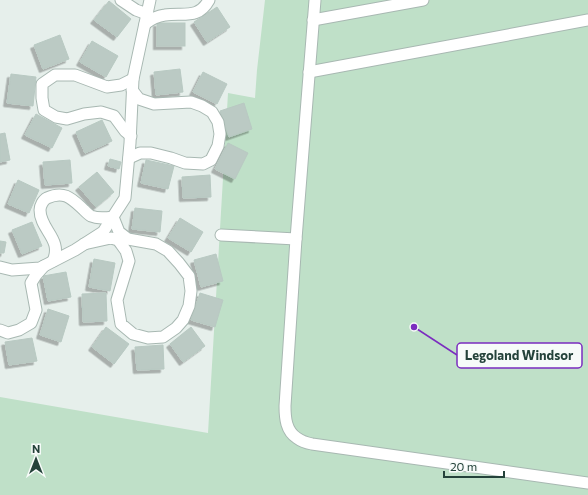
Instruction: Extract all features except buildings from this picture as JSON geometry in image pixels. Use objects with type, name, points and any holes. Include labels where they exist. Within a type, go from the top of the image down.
[{"type":"lane","points":[[121,0],[146,19]]},
{"type":"lane","points":[[0,267],[12,270],[40,268],[48,264],[103,232],[125,198],[131,136],[133,84],[150,0]]},
{"type":"lane","points":[[146,19],[164,15],[192,14],[202,9],[209,0]]},
{"type":"lane","points":[[315,0],[296,239],[285,415],[291,432],[297,438],[312,444],[588,482]]},
{"type":"lane","points":[[313,20],[423,0]]},
{"type":"lane","points":[[309,72],[588,20]]},
{"type":"lane","points":[[131,136],[125,131],[114,116],[100,112],[67,118],[56,117],[44,110],[42,84],[55,75],[75,75],[107,87],[133,84]]},
{"type":"lane","points":[[129,158],[140,153],[151,153],[185,163],[203,164],[211,160],[218,146],[220,134],[218,122],[212,112],[202,106],[191,102],[154,104],[138,99],[133,84]]},
{"type":"lane","points":[[0,330],[8,333],[19,330],[31,323],[36,310],[31,283],[36,275],[55,256],[55,245],[40,216],[40,206],[45,199],[54,195],[66,195],[91,216],[100,218],[113,217]]},
{"type":"lane","points":[[84,244],[111,238],[118,240],[126,251],[129,261],[117,300],[121,324],[133,334],[148,338],[163,337],[176,328],[183,320],[189,306],[191,291],[189,276],[168,251],[156,244],[128,239],[119,232],[113,217]]},
{"type":"lane","points":[[221,235],[296,239]]},
{"type":"green space","points":[[265,0],[588,0],[588,495],[0,495],[0,397],[208,433],[228,93],[255,98]]},
{"type":"place","name":"Legoland Windsor","points":[[414,327]]}]
